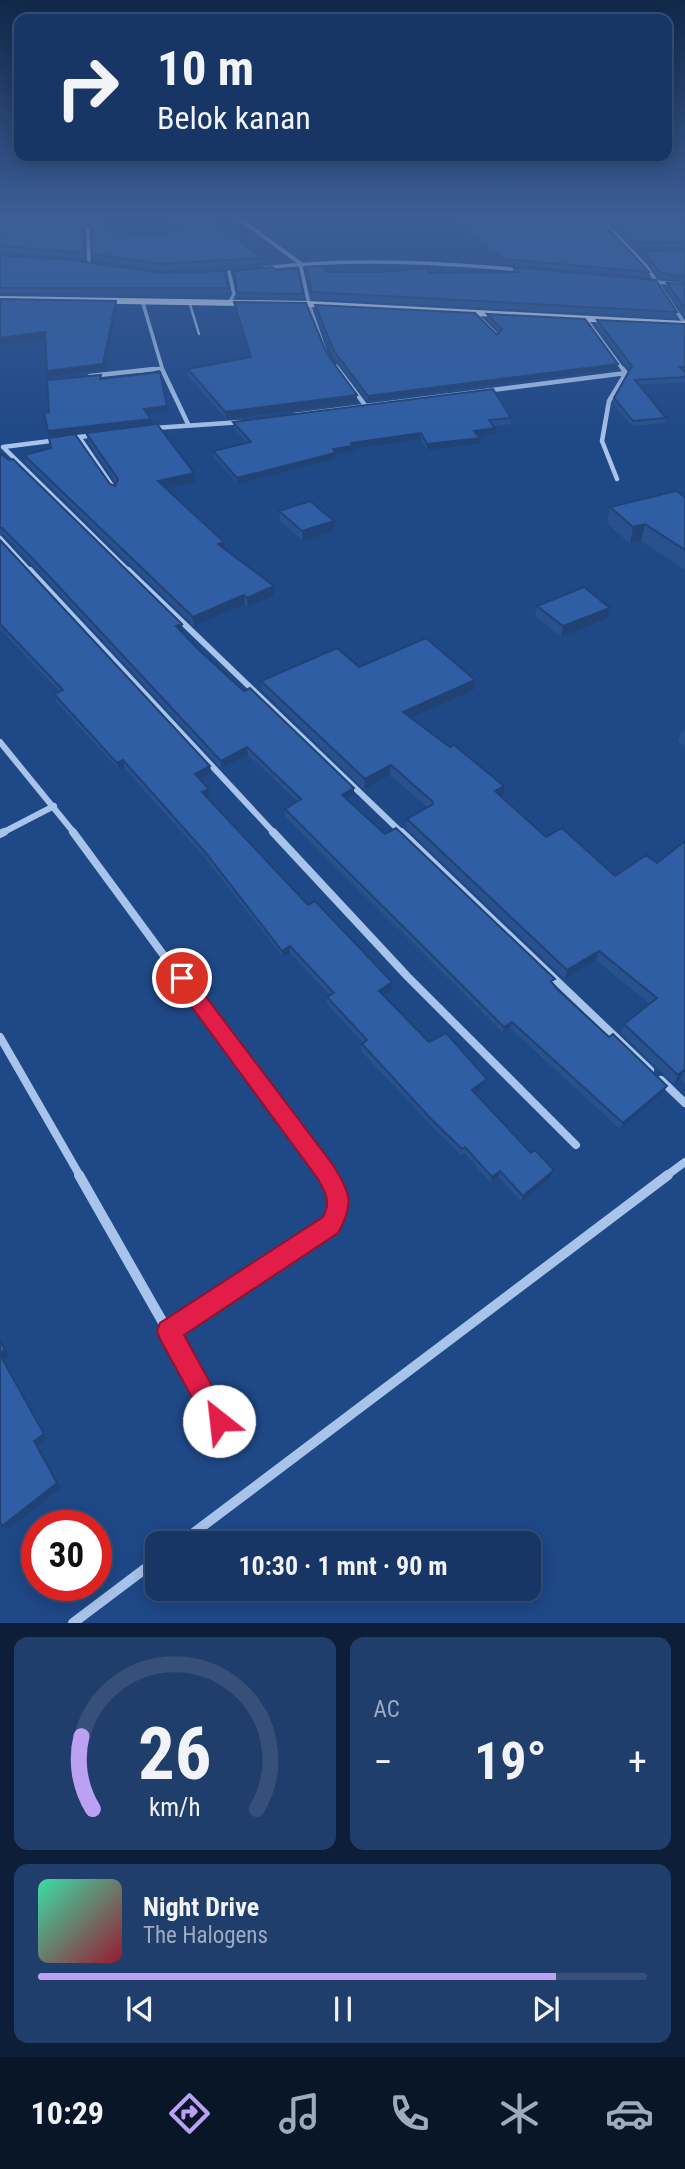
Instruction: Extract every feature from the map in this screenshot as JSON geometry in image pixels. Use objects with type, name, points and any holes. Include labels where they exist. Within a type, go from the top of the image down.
[{"type":"main road","points":[[0,299],[309,303],[685,324]]},
{"type":"street","points":[[230,301],[234,292]]},
{"type":"street","points":[[307,292],[326,354],[365,405]]},
{"type":"street","points":[[667,292],[685,324]]},
{"type":"street","points":[[142,300],[162,368],[188,424]]},
{"type":"street","points":[[474,312],[497,336]]},
{"type":"street","points":[[586,318],[626,373]]},
{"type":"street","points":[[79,378],[162,368]]},
{"type":"street","points":[[285,416],[626,373]]},
{"type":"street","points":[[617,479],[602,441],[609,401],[626,373]]},
{"type":"street","points":[[147,429],[188,424],[205,427],[245,421]]},
{"type":"street","points":[[1,446],[106,434]]},
{"type":"street","points":[[79,437],[115,490]]},
{"type":"street","points":[[1,446],[204,644],[685,1103]]},
{"type":"street","points":[[0,538],[407,976],[576,1146]]},
{"type":"street","points":[[0,742],[54,806],[337,1192],[339,1210],[330,1225],[169,1331]]},
{"type":"street","points":[[0,834],[54,806]]},
{"type":"street","points":[[0,1037],[219,1421]]},
{"type":"street","points":[[196,1531],[685,1161]]},
{"type":"street","points":[[73,1623],[145,1569]]},
{"type":"lane","points":[[190,301],[199,334]]},
{"type":"building","points":[[303,292],[303,294],[237,293]]},
{"type":"building","points":[[312,292],[664,292],[677,312]]},
{"type":"building","points":[[673,292],[685,292],[685,309]]},
{"type":"building","points":[[0,299],[116,301],[103,364],[47,371],[45,332],[0,338]]},
{"type":"building","points":[[234,302],[306,303],[327,354],[357,395],[225,412],[188,369],[251,357]]},
{"type":"building","points":[[315,305],[475,313],[497,335],[502,329],[487,314],[585,319],[618,364],[368,396],[334,351]]},
{"type":"building","points":[[597,320],[685,324],[685,367],[680,367],[685,372],[685,377],[635,380],[666,418],[633,421],[614,398],[632,366]]},
{"type":"building","points":[[160,372],[167,406],[144,409],[151,419],[48,431],[44,413],[49,412],[47,380],[101,375],[100,379]]},
{"type":"building","points":[[493,389],[511,418],[489,420],[495,428],[474,431],[480,438],[427,444],[421,433],[351,443],[353,446],[333,449],[335,453],[237,478],[213,451],[251,442],[233,422]]},
{"type":"building","points":[[157,424],[194,473],[158,481],[224,542],[218,544],[274,586],[247,598],[244,595],[193,617],[24,455],[51,448],[49,438],[75,434],[110,484],[115,486],[118,479],[86,433]]},
{"type":"building","points":[[0,453],[9,460],[13,459],[182,624],[176,626],[199,650],[244,691],[250,688],[354,788],[342,795],[385,834],[396,828],[555,979],[551,981],[557,989],[609,1037],[613,1034],[667,1086],[623,1123],[512,1022],[504,1027],[285,809],[301,799],[247,747],[221,761],[33,559],[0,528]]},
{"type":"building","points":[[676,491],[685,497],[685,550],[645,524],[633,527],[610,507]]},
{"type":"building","points":[[310,501],[334,521],[302,531],[279,511]]},
{"type":"building","points":[[0,540],[210,766],[195,774],[209,789],[202,792],[308,905],[315,901],[392,982],[379,991],[429,1042],[446,1033],[487,1079],[472,1090],[531,1153],[535,1150],[554,1170],[523,1196],[500,1171],[492,1177],[465,1147],[462,1149],[432,1120],[362,1044],[367,1040],[327,997],[334,993],[290,946],[282,951],[205,852],[123,760],[117,763],[54,694],[63,690],[0,624]]},
{"type":"building","points":[[584,587],[610,608],[563,626],[537,606]]},
{"type":"building","points":[[426,638],[475,680],[403,712],[450,747],[454,745],[504,786],[495,791],[546,837],[562,828],[615,876],[646,855],[657,863],[685,841],[685,1071],[678,1075],[624,1024],[657,998],[599,951],[567,970],[407,819],[433,804],[432,801],[391,765],[365,779],[261,681],[337,648],[359,667]]},
{"type":"building","points":[[0,1340],[5,1350],[0,1353]]},
{"type":"building","points":[[0,1355],[44,1434],[34,1441],[57,1483],[2,1526]]},
{"type":"route","points":[[182,978],[325,1172],[337,1192],[339,1210],[330,1225],[169,1331],[219,1421]]}]
